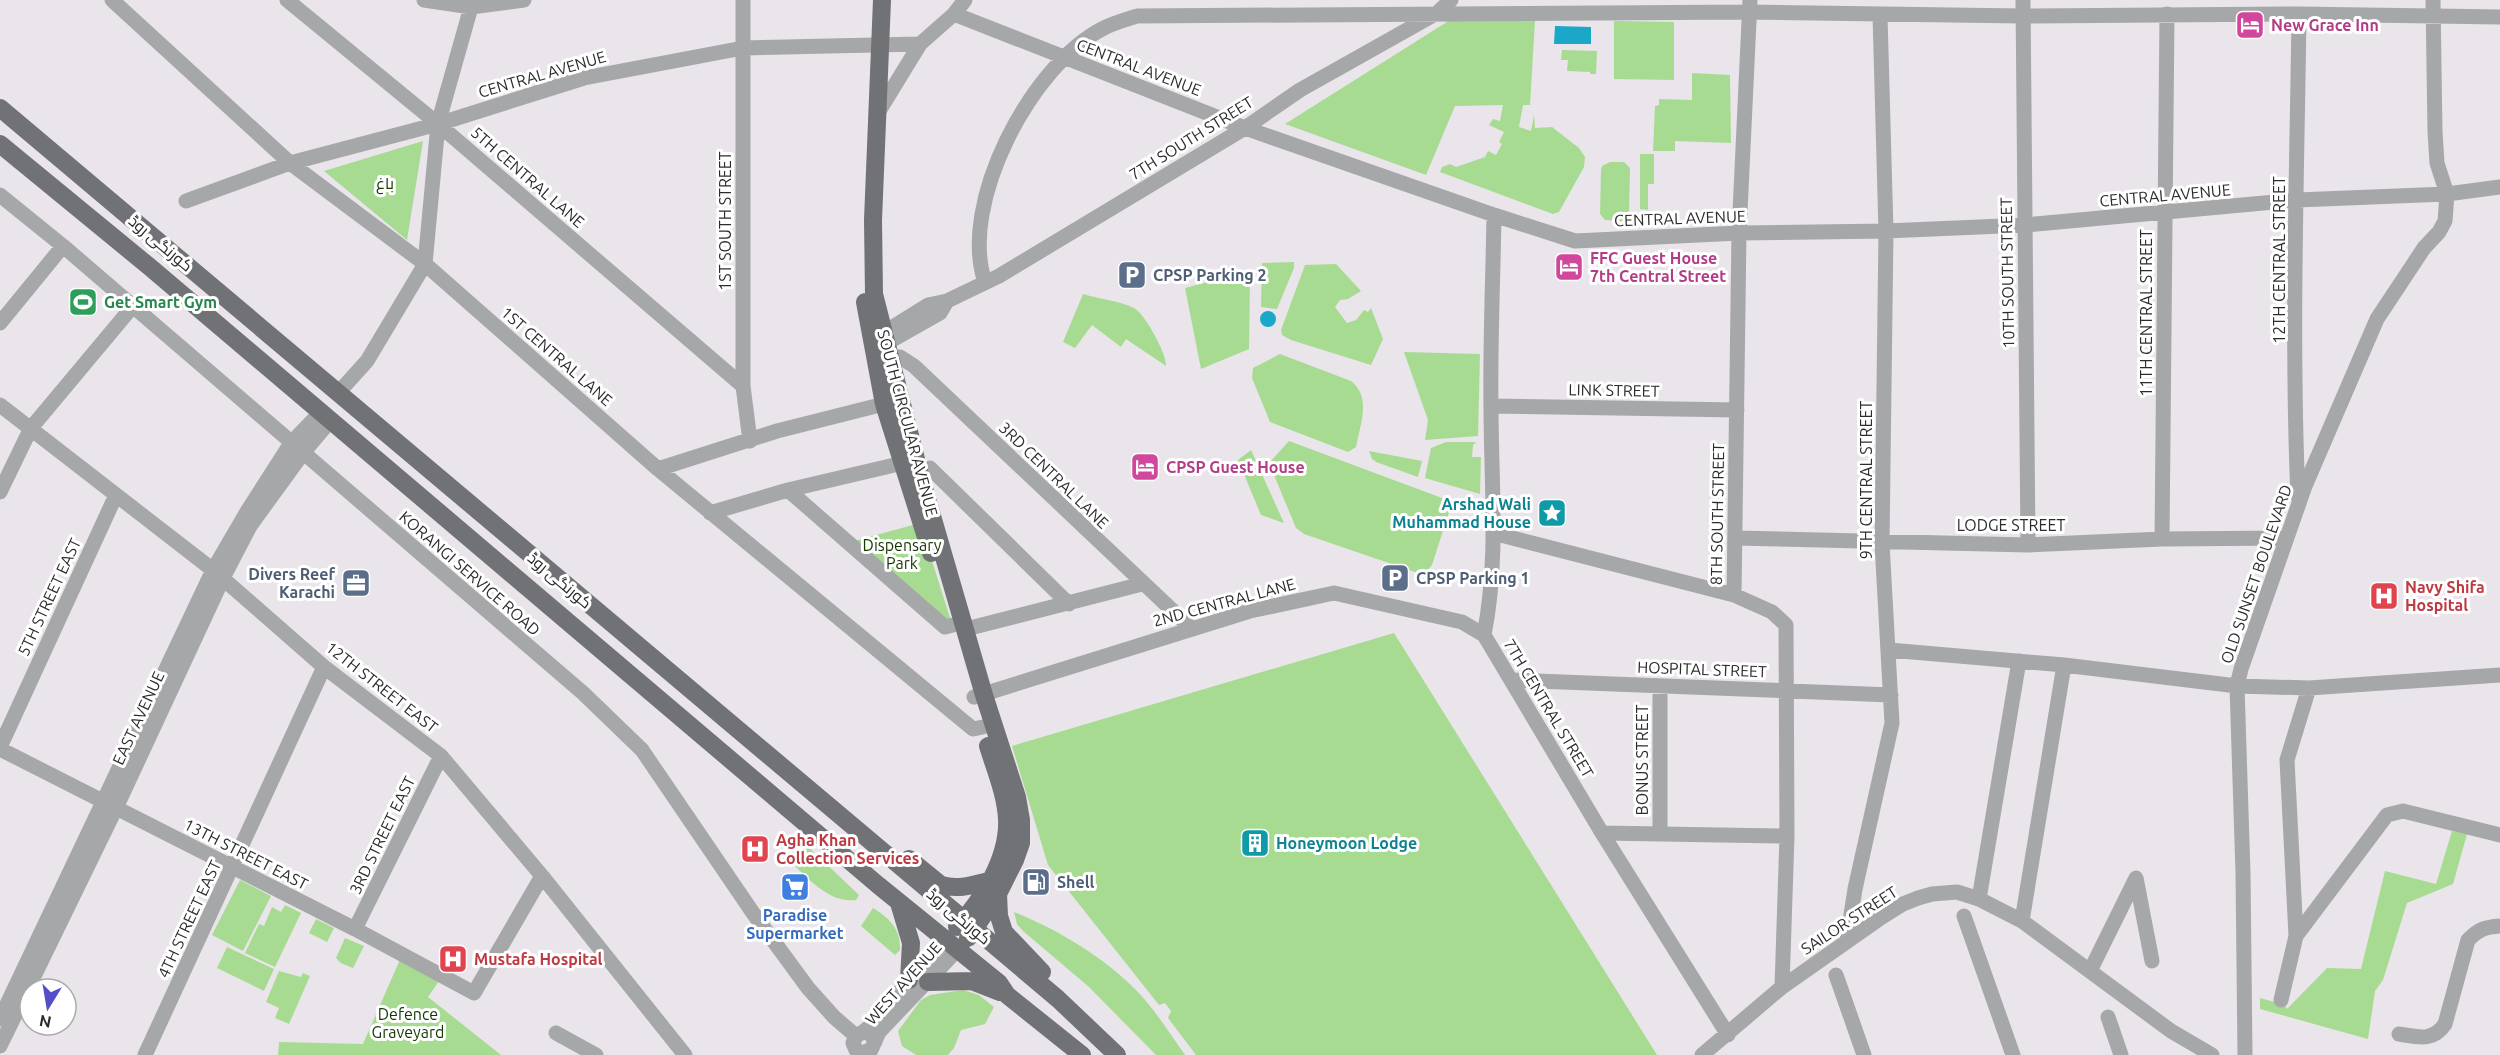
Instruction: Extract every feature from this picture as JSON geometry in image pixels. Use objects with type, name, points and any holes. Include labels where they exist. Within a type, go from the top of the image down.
[{"type":"main road","name":"SOUTH CIRCULAR AVENUE","points":[[872,0],[879,111],[873,220],[874,294],[911,467],[979,696],[1017,798],[1022,833],[1015,860],[969,925],[952,944]]},
{"type":"main road","name":"SOUTH CIRCULAR AVENUE","points":[[882,0],[876,45],[863,220],[865,295],[868,326],[884,404],[911,467]]},
{"type":"main road","name":"کورنگی روڈ","points":[[0,108],[1058,999],[1118,1055]]},
{"type":"main road","name":"کورنگی روڈ","points":[[0,144],[326,416],[898,901],[999,983],[1007,994]]},
{"type":"main road","name":"SOUTH CIRCULAR AVENUE","points":[[979,696],[983,727],[1007,818],[1005,843],[993,888]]},
{"type":"main road","points":[[840,816],[866,824],[941,885],[959,888],[993,888],[1004,932],[1037,965],[1058,999]]},
{"type":"main road","points":[[898,901],[911,943],[909,980]]},
{"type":"main road","points":[[928,982],[959,979],[972,981],[1007,994],[1082,1055]]},
{"type":"street","name":"1ST CENTRAL LANE","points":[[112,0],[290,163],[425,264],[658,469],[973,729],[983,727]]},
{"type":"street","name":"5TH CENTRAL LANE","points":[[287,0],[438,124],[743,386]]},
{"type":"street","points":[[424,0],[472,3],[524,0]]},
{"type":"street","name":"1ST SOUTH STREET","points":[[743,0],[743,386],[750,441]]},
{"type":"street","points":[[879,111],[920,44],[954,14],[965,0]]},
{"type":"street","name":"7TH SOUTH STREET","points":[[886,344],[928,305],[947,301],[999,276],[1245,128],[1300,90],[1437,13],[1451,0]]},
{"type":"street","name":"10TH SOUTH STREET","points":[[2023,0],[2028,545]]},
{"type":"street","points":[[2433,0],[2436,152],[2447,194],[2500,187]]},
{"type":"street","points":[[338,393],[367,361],[425,264],[438,124],[472,3]]},
{"type":"street","points":[[985,282],[979,264],[984,203],[1000,152],[1026,104],[1065,57],[1101,29],[1137,16],[1437,13],[1750,6],[1880,15],[2299,14],[2500,17]]},
{"type":"street","name":"8TH SOUTH STREET","points":[[1750,6],[1738,233],[1734,595],[1772,612],[1786,625],[1787,836],[1782,987]]},
{"type":"street","name":"CENTRAL AVENUE","points":[[954,14],[1245,128],[1575,241],[1738,233],[1886,231],[2025,225],[2297,200],[2447,194]]},
{"type":"street","name":"11TH CENTRAL STREET","points":[[2162,539],[2167,14]]},
{"type":"street","name":"12TH CENTRAL STREET","points":[[2298,507],[2296,446],[2299,14]]},
{"type":"street","name":"9TH CENTRAL STREET","points":[[1847,940],[1892,723],[1882,543],[1886,231],[1880,15]]},
{"type":"street","name":"CENTRAL AVENUE","points":[[186,201],[290,163],[438,124],[584,78],[743,48],[920,44]]},
{"type":"street","name":"OLD SUNSET BOULEVARD","points":[[2245,1055],[2243,873],[2237,686],[2298,507],[2377,320],[2424,248],[2439,232],[2445,220],[2447,194]]},
{"type":"street","name":"KORANGI SERVICE ROAD","points":[[0,195],[63,246],[583,693],[642,750],[808,988],[862,1047]]},
{"type":"street","name":"7TH CENTRAL STREET","points":[[1494,215],[1491,406],[1493,534],[1490,605],[1484,635],[1602,833],[1728,1035]]},
{"type":"street","points":[[0,323],[63,246]]},
{"type":"street","points":[[0,492],[31,428],[133,306]]},
{"type":"street","name":"3RD CENTRAL LANE","points":[[886,344],[914,366],[1191,628]]},
{"type":"street","points":[[658,469],[777,431],[884,404]]},
{"type":"street","name":"12TH STREET EAST","points":[[0,405],[218,574],[324,667],[441,756],[543,876],[685,1055]]},
{"type":"street","name":"LINK STREET","points":[[1491,406],[1737,410]]},
{"type":"street","name":"EAST AVENUE","points":[[0,1019],[102,801],[218,574],[297,448],[326,416]]},
{"type":"street","points":[[710,513],[788,490],[911,467],[930,468],[1069,604]]},
{"type":"street","points":[[788,490],[945,627],[960,627],[1069,604],[1143,584]]},
{"type":"street","name":"5TH STREET EAST","points":[[0,748],[116,495]]},
{"type":"street","points":[[1493,534],[1734,595]]},
{"type":"street","name":"LODGE STREET","points":[[1735,538],[2028,545],[2162,539],[2288,538]]},
{"type":"street","name":"EAST AVENUE","points":[[0,1046],[116,808],[218,574]]},
{"type":"street","name":"2ND CENTRAL LANE","points":[[979,696],[1191,628],[1250,611],[1334,593],[1462,622],[1484,635]]},
{"type":"street","points":[[1889,650],[2064,665],[2237,686],[2309,688],[2500,675]]},
{"type":"street","points":[[1979,899],[2019,661]]},
{"type":"street","points":[[2022,921],[2064,665]]},
{"type":"street","name":"4TH STREET EAST","points":[[145,1055],[324,667]]},
{"type":"street","name":"HOSPITAL STREET","points":[[1511,680],[1891,695]]},
{"type":"street","name":"BONUS STREET","points":[[1660,687],[1660,834]]},
{"type":"street","points":[[2281,1000],[2295,936],[2287,760],[2309,688]]},
{"type":"street","name":"13TH STREET EAST","points":[[0,748],[355,929],[474,993],[543,876]]},
{"type":"street","name":"3RD STREET EAST","points":[[355,929],[441,756]]},
{"type":"street","points":[[2295,936],[2387,815],[2403,811],[2500,835]]},
{"type":"street","name":"BONUS STREET","points":[[1602,833],[1787,836]]},
{"type":"street","points":[[2090,971],[2136,878],[2152,961]]},
{"type":"street","name":"SAILOR STREET","points":[[1702,1055],[1782,987],[1847,940],[1903,904],[1932,894],[1957,892],[1979,899],[2022,921],[2171,1030],[2212,1055]]},
{"type":"street","points":[[1964,916],[2013,1055]]},
{"type":"street","points":[[2399,1034],[2433,1037],[2439,1032],[2445,1024],[2469,940],[2485,927],[2500,926]]},
{"type":"street","name":"WEST AVENUE","points":[[862,1047],[872,1026],[909,980],[952,944]]},
{"type":"street","name":"WEST AVENUE","points":[[862,1047],[928,982],[952,944]]},
{"type":"street","points":[[1836,975],[1864,1055]]},
{"type":"street","points":[[2108,1017],[2121,1055]]},
{"type":"street","points":[[556,1033],[596,1055]]},
{"type":"green space","points":[[1450,20],[1535,21],[1530,105],[1523,105],[1519,127],[1531,131],[1534,115],[1535,128],[1552,127],[1579,148],[1585,157],[1584,167],[1559,212],[1553,214],[1440,172],[1442,167],[1450,164],[1456,167],[1485,157],[1488,151],[1496,155],[1502,144],[1499,142],[1504,132],[1489,125],[1493,119],[1500,121],[1503,105],[1455,106],[1426,175],[1285,124]]},
{"type":"green space","points":[[1614,21],[1674,22],[1674,80],[1614,79]]},
{"type":"green space","points":[[1562,50],[1597,51],[1596,74],[1567,71],[1568,60],[1561,60]]},
{"type":"green space","points":[[1692,73],[1730,75],[1731,143],[1675,141],[1675,151],[1653,151],[1655,106],[1659,105],[1659,99],[1692,100]]},
{"type":"green space","name":"باغ","points":[[423,141],[407,240],[324,171]]},
{"type":"green space","points":[[1640,154],[1654,154],[1654,184],[1648,184],[1648,210],[1640,209]]},
{"type":"green space","points":[[1610,162],[1624,162],[1630,168],[1629,214],[1623,221],[1605,220],[1600,214],[1601,170],[1602,166]]},
{"type":"green space","points":[[1294,262],[1294,268],[1277,309],[1261,307],[1262,263]]},
{"type":"green space","points":[[1336,264],[1361,291],[1348,299],[1340,300],[1335,307],[1347,323],[1356,320],[1364,310],[1368,312],[1371,308],[1383,339],[1371,365],[1291,340],[1282,335],[1281,330],[1305,265]]},
{"type":"green space","points":[[1247,273],[1250,277],[1249,349],[1201,369],[1185,288]]},
{"type":"green space","points":[[1083,294],[1122,304],[1139,312],[1159,344],[1166,366],[1126,339],[1121,347],[1092,325],[1075,348],[1063,342]]},
{"type":"green space","points":[[1404,352],[1480,354],[1478,436],[1425,440],[1428,420]]},
{"type":"green space","points":[[1280,354],[1351,381],[1357,388],[1363,403],[1363,412],[1356,447],[1348,452],[1270,422],[1252,378],[1253,368]]},
{"type":"green space","points":[[1289,441],[1442,498],[1448,504],[1449,512],[1432,565],[1426,572],[1418,573],[1304,534],[1296,528],[1269,463]]},
{"type":"green space","points":[[1446,442],[1476,442],[1473,445],[1472,457],[1481,457],[1480,494],[1425,478],[1431,448]]},
{"type":"green space","points":[[1251,450],[1284,523],[1261,515],[1238,460]]},
{"type":"green space","points":[[1369,451],[1422,461],[1418,477],[1376,462]]},
{"type":"green space","name":"Dispensary Park","points":[[920,523],[952,624],[851,542]]},
{"type":"green space","name":"Honeymoon Lodge","points":[[1394,633],[1657,1055],[1196,1055],[1168,1018],[1171,1011],[1165,1003],[1159,1005],[1048,865],[1012,746]]},
{"type":"green space","points":[[2452,831],[2467,834],[2453,884],[2407,903],[2383,980],[2375,991],[2368,1039],[2260,1009],[2260,998],[2285,1005],[2287,1009],[2327,968],[2361,969],[2385,871],[2436,884]]},
{"type":"green space","points":[[798,837],[859,895],[856,900],[845,900],[826,892],[784,856]]},
{"type":"green space","points":[[240,880],[271,896],[243,951],[212,935]]},
{"type":"green space","points":[[285,905],[301,913],[275,967],[245,953],[259,924],[264,926],[272,907],[281,912]]},
{"type":"green space","points":[[873,908],[889,920],[896,930],[900,950],[895,955],[861,926]]},
{"type":"green space","points":[[1014,912],[1064,936],[1111,968],[1145,999],[1185,1055],[1156,1055],[1089,987],[1023,931],[1017,924]]},
{"type":"green space","points":[[316,919],[334,928],[327,942],[309,933]]},
{"type":"green space","points":[[345,938],[364,946],[353,968],[336,958]]},
{"type":"green space","points":[[227,947],[274,969],[264,991],[217,968]]},
{"type":"green space","name":"Defence Graveyard","points":[[402,955],[441,978],[428,997],[501,1055],[278,1055],[279,1042],[363,1044]]},
{"type":"green space","points":[[279,971],[301,977],[303,973],[310,976],[289,1024],[275,1018],[279,1008],[266,1002]]},
{"type":"green space","points":[[963,990],[979,995],[994,1007],[985,1024],[961,1030],[954,1048],[948,1055],[916,1055],[902,1046],[898,1031],[921,1000],[930,995]]},
{"type":"water","points":[[1555,26],[1591,27],[1591,44],[1554,44]]},
{"type":"water","points":[[1265,311],[1271,311],[1276,319],[1274,325],[1265,327],[1260,322],[1260,316]]},
{"type":"place","name":"New Grace Inn","points":[[2250,25]]},
{"type":"place","name":"FFC Guest House 7th Central Street","points":[[1569,267]]},
{"type":"place","name":"CPSP Parking 2","points":[[1132,275]]},
{"type":"place","name":"Get Smart Gym","points":[[83,302]]},
{"type":"place","name":"CPSP Guest House","points":[[1145,467]]},
{"type":"place","name":"Arshad Wali Muhammad House","points":[[1552,513]]},
{"type":"place","name":"CPSP Parking 1","points":[[1395,578]]},
{"type":"place","name":"Divers Reef Karachi","points":[[356,583]]},
{"type":"place","name":"Navy Shifa Hospital","points":[[2384,596]]},
{"type":"place","name":"Honeymoon Lodge","points":[[1255,843]]},
{"type":"place","name":"Agha Khan Collection Services","points":[[755,849]]},
{"type":"place","name":"Shell","points":[[1036,882]]},
{"type":"place","name":"Paradise Supermarket","points":[[795,887]]},
{"type":"place","name":"Mustafa Hospital","points":[[453,959]]}]
